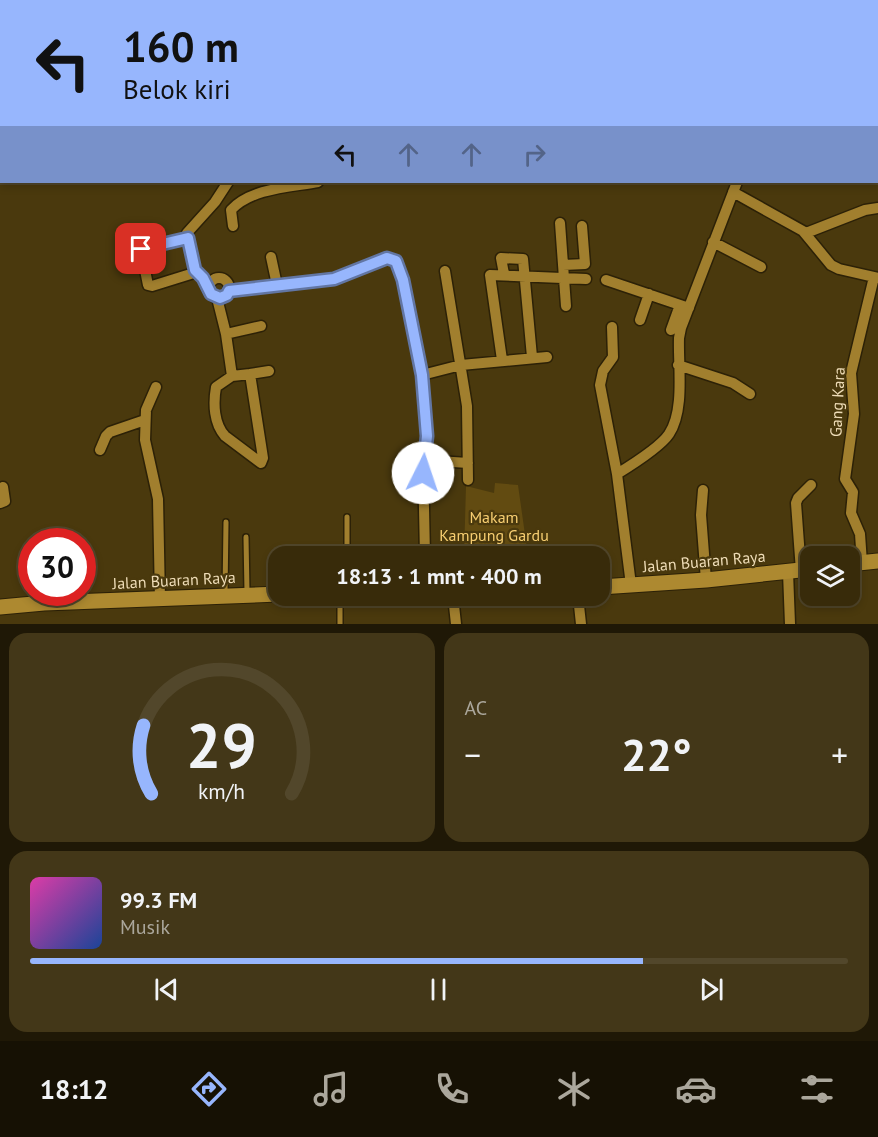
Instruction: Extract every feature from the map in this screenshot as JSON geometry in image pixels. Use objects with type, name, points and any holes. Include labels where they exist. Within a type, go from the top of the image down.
[{"type":"main road","points":[[860,563],[878,561]]},
{"type":"main road","name":"Jalan Buaran Raya","points":[[610,586],[800,571]]},
{"type":"main road","name":"Jalan Buaran Raya","points":[[0,607],[44,603],[268,594]]},
{"type":"street","points":[[227,183],[215,202],[187,232],[195,270],[211,294],[217,298],[224,297],[229,291],[334,279],[387,258],[393,258],[396,261],[403,280],[422,375],[427,436],[423,460],[425,546]]},
{"type":"street","points":[[232,226],[231,210],[237,205],[273,189],[312,183]]},
{"type":"street","points":[[670,330],[684,306],[735,187],[806,233],[831,265],[876,278]]},
{"type":"street","points":[[806,233],[865,210],[878,208]]},
{"type":"street","points":[[560,223],[566,306]]},
{"type":"street","points":[[562,265],[585,264],[582,226]]},
{"type":"street","points":[[188,238],[141,250],[148,285],[152,286],[197,272]]},
{"type":"street","points":[[713,242],[761,267]]},
{"type":"street","points":[[271,257],[277,285]]},
{"type":"street","points":[[504,274],[501,258],[523,258],[532,357]]},
{"type":"street","points":[[445,271],[468,422],[468,480]]},
{"type":"street","points":[[502,360],[489,277],[492,274],[586,279]]},
{"type":"street","points":[[209,288],[214,279],[221,278],[227,282],[229,291]]},
{"type":"street","name":"Gang Kara","points":[[858,546],[860,534],[851,513],[853,492],[845,479],[854,414],[851,373],[876,278]]},
{"type":"street","points":[[606,280],[684,306]]},
{"type":"street","points":[[640,320],[649,294]]},
{"type":"street","points":[[217,298],[226,334],[232,376]]},
{"type":"street","points":[[617,474],[669,436],[677,413],[679,398],[679,338],[684,306]]},
{"type":"street","points":[[226,334],[261,326]]},
{"type":"street","points":[[612,327],[613,357],[603,371],[600,385],[617,474],[631,585]]},
{"type":"street","points":[[422,375],[461,365],[547,357]]},
{"type":"street","points":[[678,365],[733,383],[750,393]]},
{"type":"street","points":[[250,374],[263,458],[261,463],[220,431],[216,419],[215,390],[224,380],[232,376],[269,371]]},
{"type":"street","points":[[156,387],[146,410],[145,420],[146,444],[158,499],[160,600]]},
{"type":"street","points":[[100,450],[106,435],[110,432],[145,420]]},
{"type":"street","points":[[241,449],[260,446]]},
{"type":"street","points":[[423,460],[468,463]]},
{"type":"street","points":[[790,624],[800,571],[796,503],[812,484]]},
{"type":"street","points":[[0,503],[5,501],[3,487]]},
{"type":"street","points":[[703,489],[701,515],[706,580]]},
{"type":"street","points":[[454,606],[456,624]]},
{"type":"street","points":[[579,606],[581,624]]},
{"type":"lane","points":[[347,517],[347,546]]},
{"type":"lane","points":[[225,595],[226,522]]},
{"type":"lane","points":[[246,537],[247,594]]},
{"type":"lane","points":[[340,606],[340,624]]},
{"type":"green space","name":"Makam Kampung Gardu","points":[[495,483],[518,485],[527,546],[464,546],[466,486],[494,493]]},
{"type":"route","points":[[141,249],[188,238],[195,270],[203,278],[213,297],[217,298],[224,297],[229,291],[323,282],[387,258],[393,258],[403,280],[422,375],[427,436],[423,473]]}]
